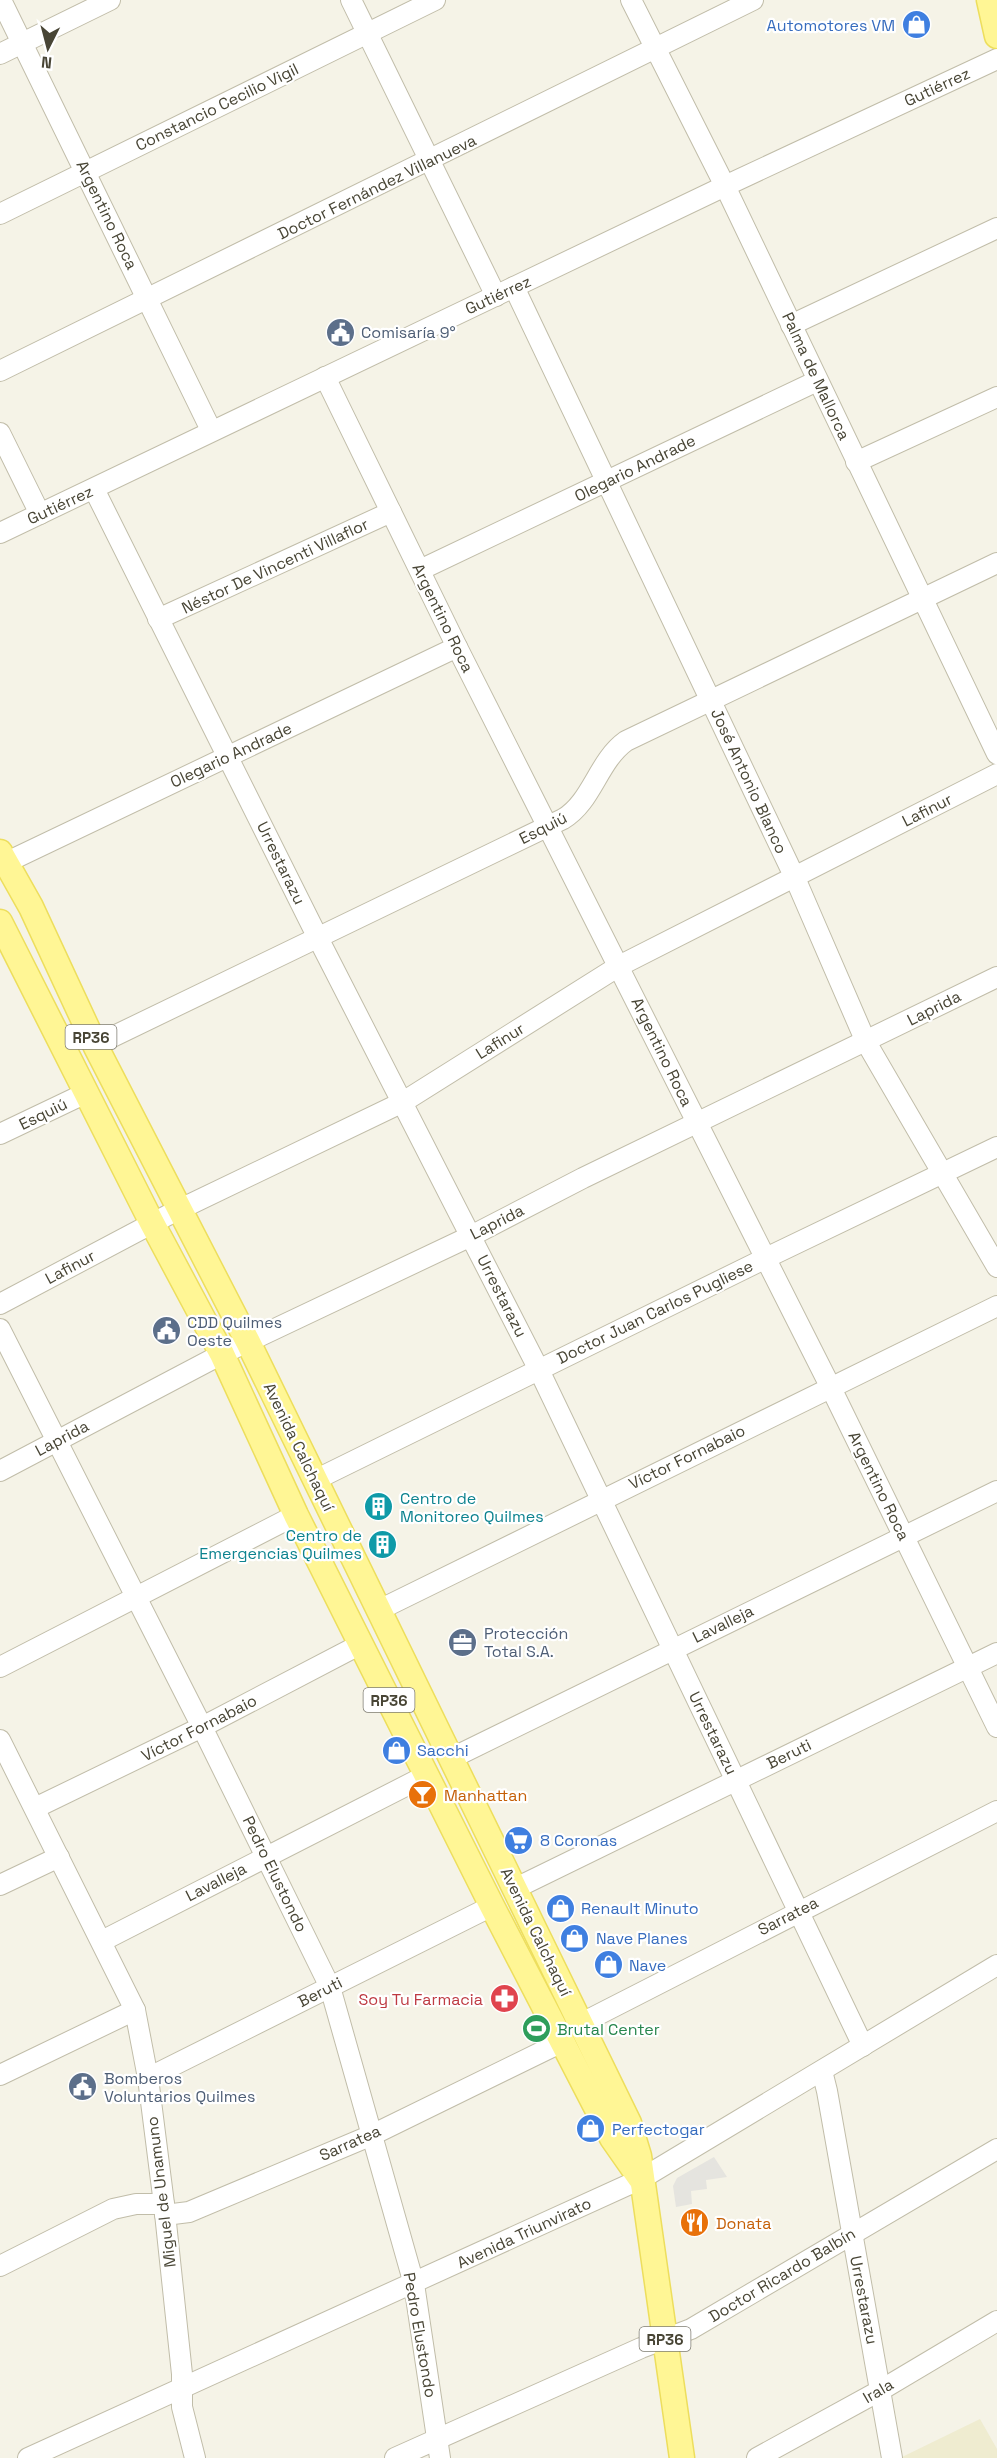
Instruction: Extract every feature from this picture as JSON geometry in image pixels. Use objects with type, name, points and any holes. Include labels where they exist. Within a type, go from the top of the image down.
[{"type":"main road","points":[[989,0],[997,36]]},
{"type":"main road","name":"Avenida Calchaquí","points":[[3,857],[103,1043],[179,1210],[248,1342],[629,2122],[636,2141],[682,2458]]},
{"type":"main road","name":"Avenida Calchaquí","points":[[1,928],[152,1223],[222,1354],[296,1515],[492,1906],[612,2138],[641,2179]]},
{"type":"street","name":"Argentino Roca","points":[[1,0],[211,430]]},
{"type":"street","points":[[0,54],[110,0]]},
{"type":"street","name":"José Antonio Blanco","points":[[351,0],[429,161],[505,292],[606,482],[795,878],[866,1042],[997,1267]]},
{"type":"street","name":"Constancio Cecilio Vigil","points":[[0,214],[435,0]]},
{"type":"street","name":"Palma de Mallorca","points":[[631,0],[725,186],[997,754]]},
{"type":"street","name":"Doctor Fernández Villanueva","points":[[0,371],[753,0]]},
{"type":"street","name":"Gutiérrez","points":[[0,533],[211,430],[997,59]]},
{"type":"street","points":[[792,325],[997,228]]},
{"type":"street","name":"Argentino Roca","points":[[326,377],[457,648],[831,1388],[997,1727]]},
{"type":"street","name":"Olegario Andrade","points":[[420,570],[817,381]]},
{"type":"street","points":[[856,462],[997,397]]},
{"type":"street","points":[[0,433],[40,514]]},
{"type":"street","name":"Urrestarazu","points":[[94,489],[318,938],[404,1102],[539,1370],[863,2046]]},
{"type":"street","name":"Néstor De Vincenti Villaflor","points":[[158,619],[391,512]]},
{"type":"street","name":"Esquiú","points":[[103,1043],[563,819],[576,810],[618,746],[997,563]]},
{"type":"street","name":"Olegario Andrade","points":[[3,857],[227,756],[457,648]]},
{"type":"street","name":"Lafinur","points":[[0,1304],[152,1223],[404,1102],[619,966],[997,774]]},
{"type":"street","name":"Laprida","points":[[0,1471],[222,1354],[471,1236],[583,1178],[997,977]]},
{"type":"street","name":"Esquiú","points":[[0,1134],[86,1093]]},
{"type":"street","name":"Doctor Juan Carlos Pugliese","points":[[315,1480],[764,1258],[997,1147]]},
{"type":"street","name":"Víctor Fornabaio","points":[[379,1610],[997,1306]]},
{"type":"street","name":"Pedro Elustondo","points":[[0,1329],[267,1856],[330,1987],[414,2284],[440,2458]]},
{"type":"street","name":"Lavalleja","points":[[450,1759],[997,1491]]},
{"type":"street","points":[[0,1667],[296,1515]]},
{"type":"street","name":"Víctor Fornabaio","points":[[35,1808],[202,1727],[361,1644]]},
{"type":"street","name":"Beruti","points":[[516,1888],[997,1653]]},
{"type":"street","name":"Miguel de Unamuno","points":[[0,1740],[135,2010],[148,2078],[165,2210],[182,2374],[182,2407],[195,2458]]},
{"type":"street","name":"Lavalleja","points":[[102,1941],[427,1775]]},
{"type":"street","name":"Sarratea","points":[[580,2024],[799,1910],[997,1811]]},
{"type":"street","points":[[0,1885],[59,1857]]},
{"type":"street","name":"Beruti","points":[[148,2078],[492,1906]]},
{"type":"street","name":"Avenida Triunvirato","points":[[28,2458],[641,2179],[997,1965]]},
{"type":"street","points":[[0,2075],[135,2010]]},
{"type":"street","name":"Sarratea","points":[[0,2266],[113,2209],[136,2204],[189,2212],[372,2135],[562,2042]]},
{"type":"street","name":"Urrestarazu","points":[[822,2071],[892,2458]]},
{"type":"street","name":"Doctor Ricardo Balbín","points":[[395,2458],[641,2348],[691,2329],[997,2149]]},
{"type":"street","name":"Irala","points":[[757,2458],[881,2390],[997,2321]]},
{"type":"shaded area","points":[[714,2157],[727,2177],[706,2180],[707,2189],[691,2191],[692,2204],[676,2207],[673,2186],[677,2178]]},
{"type":"shaded area","points":[[980,2419],[997,2449],[997,2458],[900,2458]]},
{"type":"place","name":"Automotores VM","points":[[916,25]]},
{"type":"place","name":"Comisaría 9°","points":[[340,332]]},
{"type":"place","name":"CDD Quilmes Oeste","points":[[166,1331]]},
{"type":"place","name":"Centro de Monitoreo Quilmes","points":[[379,1507]]},
{"type":"place","name":"Centro de Emergencias Quilmes","points":[[383,1544]]},
{"type":"place","name":"Protección Total S.A.","points":[[463,1642]]},
{"type":"place","name":"Sacchi","points":[[396,1750]]},
{"type":"place","name":"Manhattan","points":[[423,1795]]},
{"type":"place","name":"8 Coronas","points":[[519,1840]]},
{"type":"place","name":"Renault Minuto","points":[[560,1908]]},
{"type":"place","name":"Nave Planes","points":[[575,1938]]},
{"type":"place","name":"Nave","points":[[608,1965]]},
{"type":"place","name":"Soy Tu Farmacia","points":[[504,1999]]},
{"type":"place","name":"Brutal Center","points":[[536,2029]]},
{"type":"place","name":"Bomberos Voluntarios Quilmes","points":[[83,2087]]},
{"type":"place","name":"Perfectogar","points":[[591,2129]]},
{"type":"place","name":"Donata","points":[[695,2223]]}]
